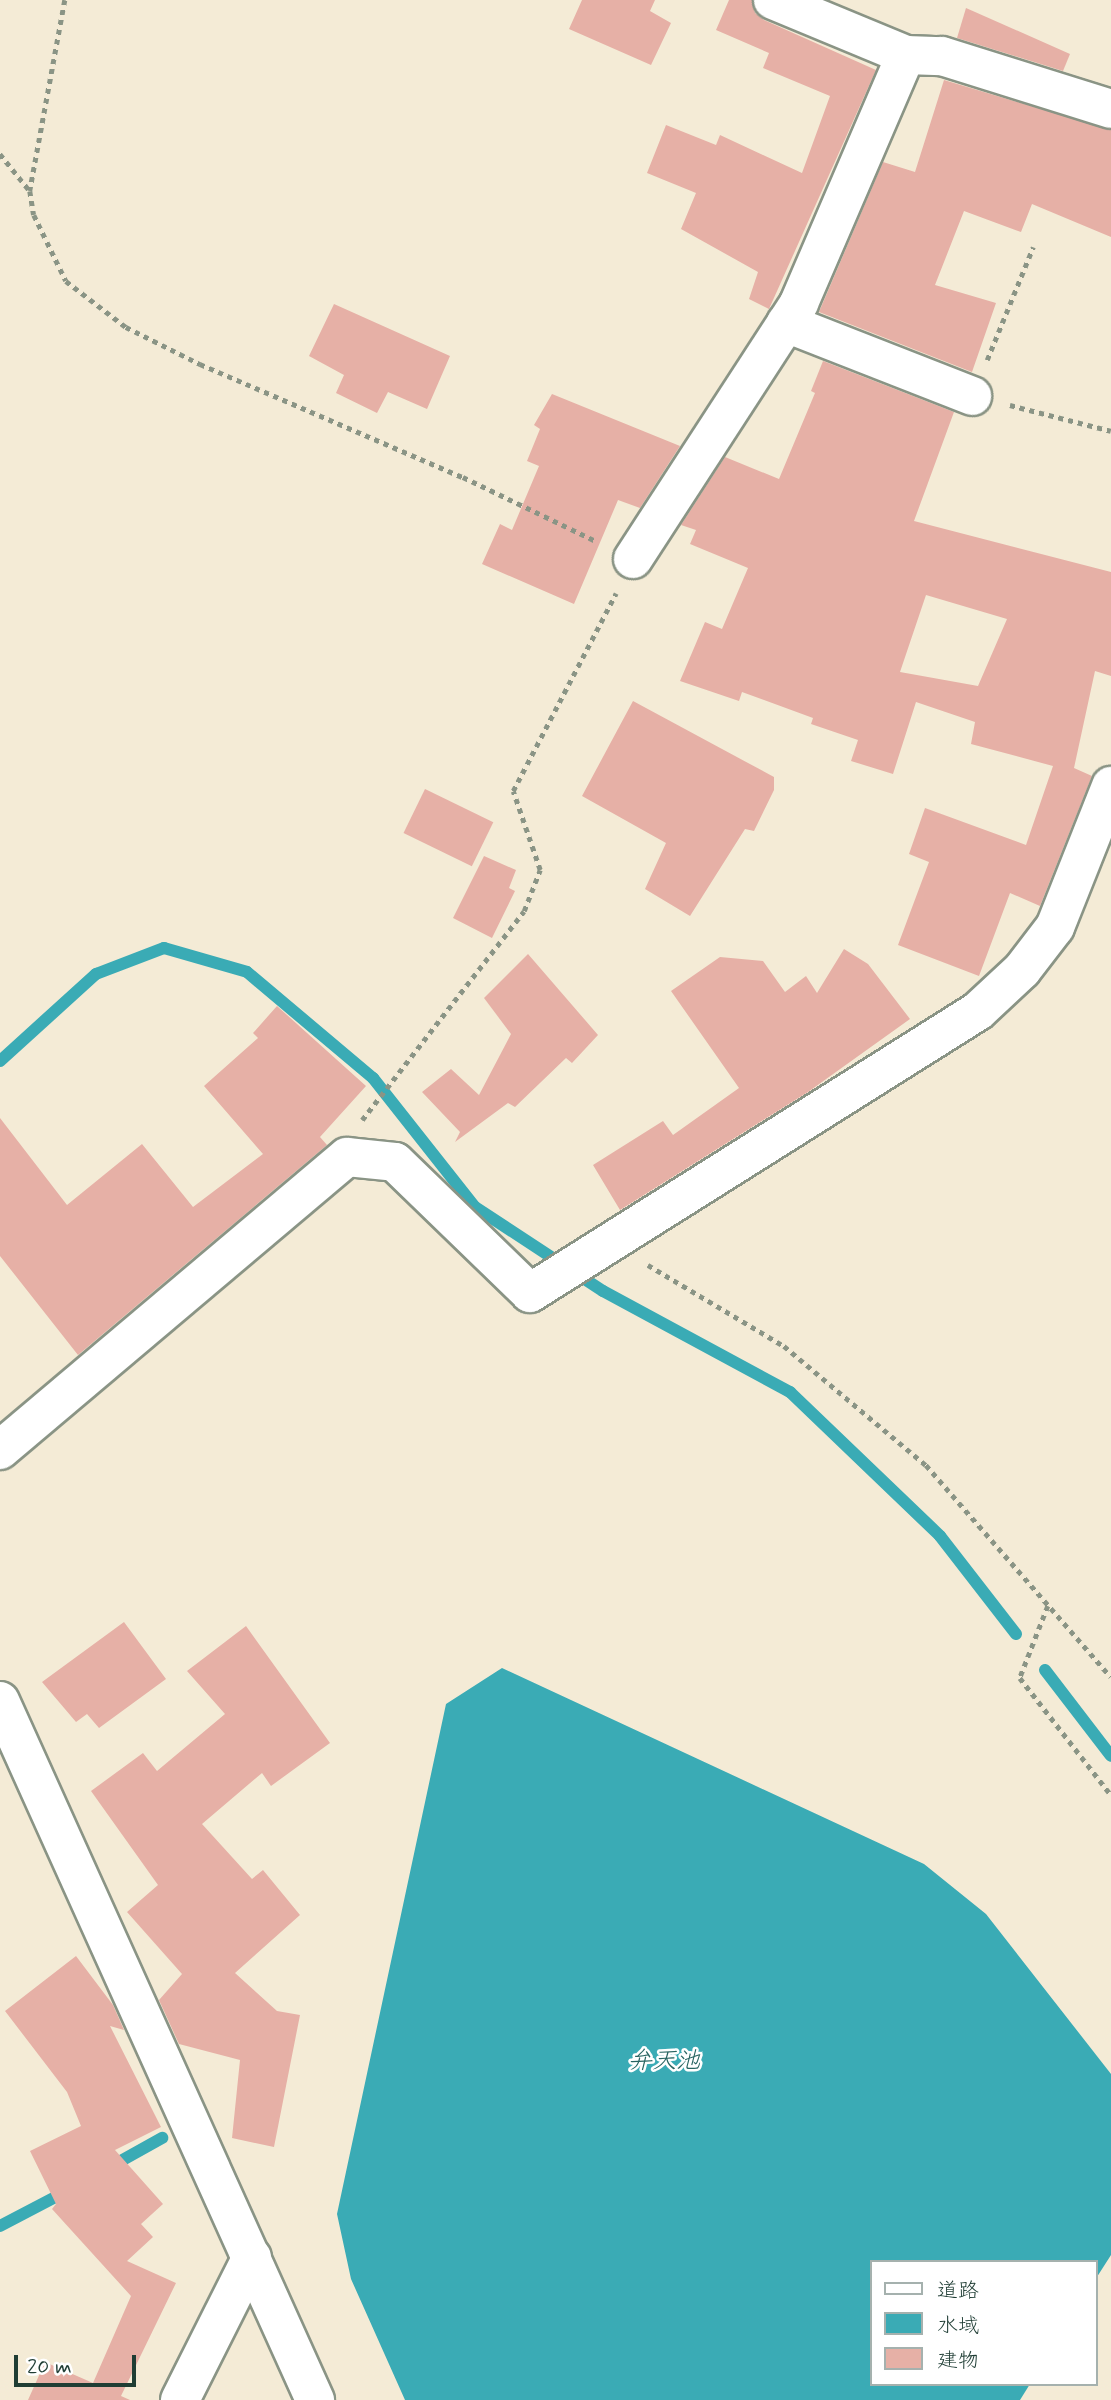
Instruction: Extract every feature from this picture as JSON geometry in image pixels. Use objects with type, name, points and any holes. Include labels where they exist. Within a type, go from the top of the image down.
[{"type":"street","points":[[781,2],[906,55],[942,56],[1111,109]]},
{"type":"street","points":[[633,559],[786,323],[820,260],[906,55]]},
{"type":"street","points":[[786,323],[972,396]]},
{"type":"street","points":[[0,1450],[347,1157],[395,1162],[530,1293],[978,1011],[1022,970],[1055,927],[1111,786]]},
{"type":"street","points":[[0,1701],[315,2400]]},
{"type":"street","points":[[180,2400],[252,2257]]},
{"type":"path","points":[[65,0],[30,191],[34,215],[66,281],[126,327],[463,477],[633,559],[513,791],[540,870],[524,911],[366,1111]]},
{"type":"path","points":[[0,154],[30,191]]},
{"type":"path","points":[[1033,247],[972,396],[1111,431]]},
{"type":"path","points":[[611,1242],[794,1354],[926,1465],[1111,1677]]},
{"type":"path","points":[[1048,1605],[1020,1678],[1111,1795]]},
{"type":"water","name":"弁天池","points":[[502,1668],[924,1864],[986,1914],[1111,2074],[1111,2255],[1097,2277],[1097,2260],[870,2260],[870,2386],[1029,2386],[1020,2400],[405,2400],[351,2279],[337,2214],[446,1704]]},
{"type":"building","points":[[582,0],[655,0],[650,11],[671,23],[651,65],[569,29]]},
{"type":"building","points":[[729,0],[752,0],[755,13],[764,20],[876,70],[769,309],[749,299],[758,272],[681,229],[696,193],[647,173],[666,125],[716,145],[720,135],[802,173],[830,96],[763,68],[769,53],[716,30]]},
{"type":"building","points":[[966,8],[1070,54],[1063,71],[957,38]]},
{"type":"building","points":[[944,80],[1111,130],[1111,237],[1032,204],[1021,232],[964,211],[935,285],[996,303],[972,372],[819,312],[883,162],[915,172]]},
{"type":"building","points":[[334,304],[450,356],[427,409],[388,392],[377,413],[336,393],[344,375],[309,356]]},
{"type":"building","points":[[823,361],[954,412],[914,521],[1111,572],[1111,676],[1095,671],[1074,768],[1092,776],[1040,906],[1010,893],[979,976],[898,945],[929,862],[909,854],[925,808],[1026,845],[1053,766],[971,744],[975,722],[916,702],[893,774],[851,761],[858,740],[811,724],[813,718],[742,692],[739,701],[680,681],[705,622],[722,629],[748,568],[690,544],[696,530],[681,525],[725,457],[779,479],[815,393],[811,391]],"holes":[[[926,595],[1007,619],[978,686],[900,672]]]},
{"type":"building","points":[[552,394],[680,446],[640,508],[618,500],[574,604],[482,564],[500,524],[512,530],[539,466],[527,461],[540,429],[534,425]]},
{"type":"building","points":[[633,701],[774,777],[774,790],[754,831],[745,829],[690,916],[645,889],[666,843],[582,796]]},
{"type":"building","points":[[425,789],[493,822],[472,866],[404,833]]},
{"type":"building","points":[[484,856],[516,870],[509,888],[515,891],[492,938],[453,918]]},
{"type":"building","points":[[844,949],[868,964],[910,1019],[808,1092],[620,1210],[593,1165],[663,1121],[673,1135],[739,1088],[671,991],[720,957],[763,961],[785,992],[806,976],[817,993]]},
{"type":"building","points":[[528,954],[598,1035],[572,1063],[566,1058],[515,1107],[508,1103],[455,1142],[460,1132],[422,1092],[451,1069],[479,1095],[511,1034],[484,998]]},
{"type":"building","points":[[277,1006],[366,1086],[320,1137],[327,1145],[78,1355],[0,1256],[0,1118],[67,1205],[142,1144],[193,1207],[263,1154],[204,1086],[258,1038],[253,1033]]},
{"type":"building","points":[[124,1622],[166,1679],[99,1728],[87,1714],[76,1722],[42,1682]]},
{"type":"building","points":[[246,1626],[330,1743],[271,1786],[262,1773],[202,1824],[252,1879],[263,1870],[300,1915],[235,1973],[277,2011],[300,2015],[274,2147],[232,2138],[240,2060],[179,2044],[159,2000],[182,1974],[127,1912],[158,1885],[91,1791],[143,1753],[157,1771],[225,1714],[187,1671]]},
{"type":"building","points":[[76,1956],[113,2005],[124,2030],[110,2026],[161,2127],[115,2150],[163,2204],[141,2224],[153,2237],[127,2261],[176,2283],[121,2396],[130,2400],[28,2400],[45,2362],[93,2383],[131,2296],[52,2209],[56,2204],[30,2151],[81,2126],[67,2092],[5,2011]]},
{"type":"waterway","points":[[0,1061],[96,974],[164,948],[247,972],[373,1078],[475,1207],[603,1291],[790,1392],[940,1536],[1016,1634]]},
{"type":"waterway","points":[[1045,1670],[1111,1756]]},
{"type":"waterway","points":[[110,2167],[162,2138]]},
{"type":"waterway","points":[[0,2226],[67,2191]]}]
